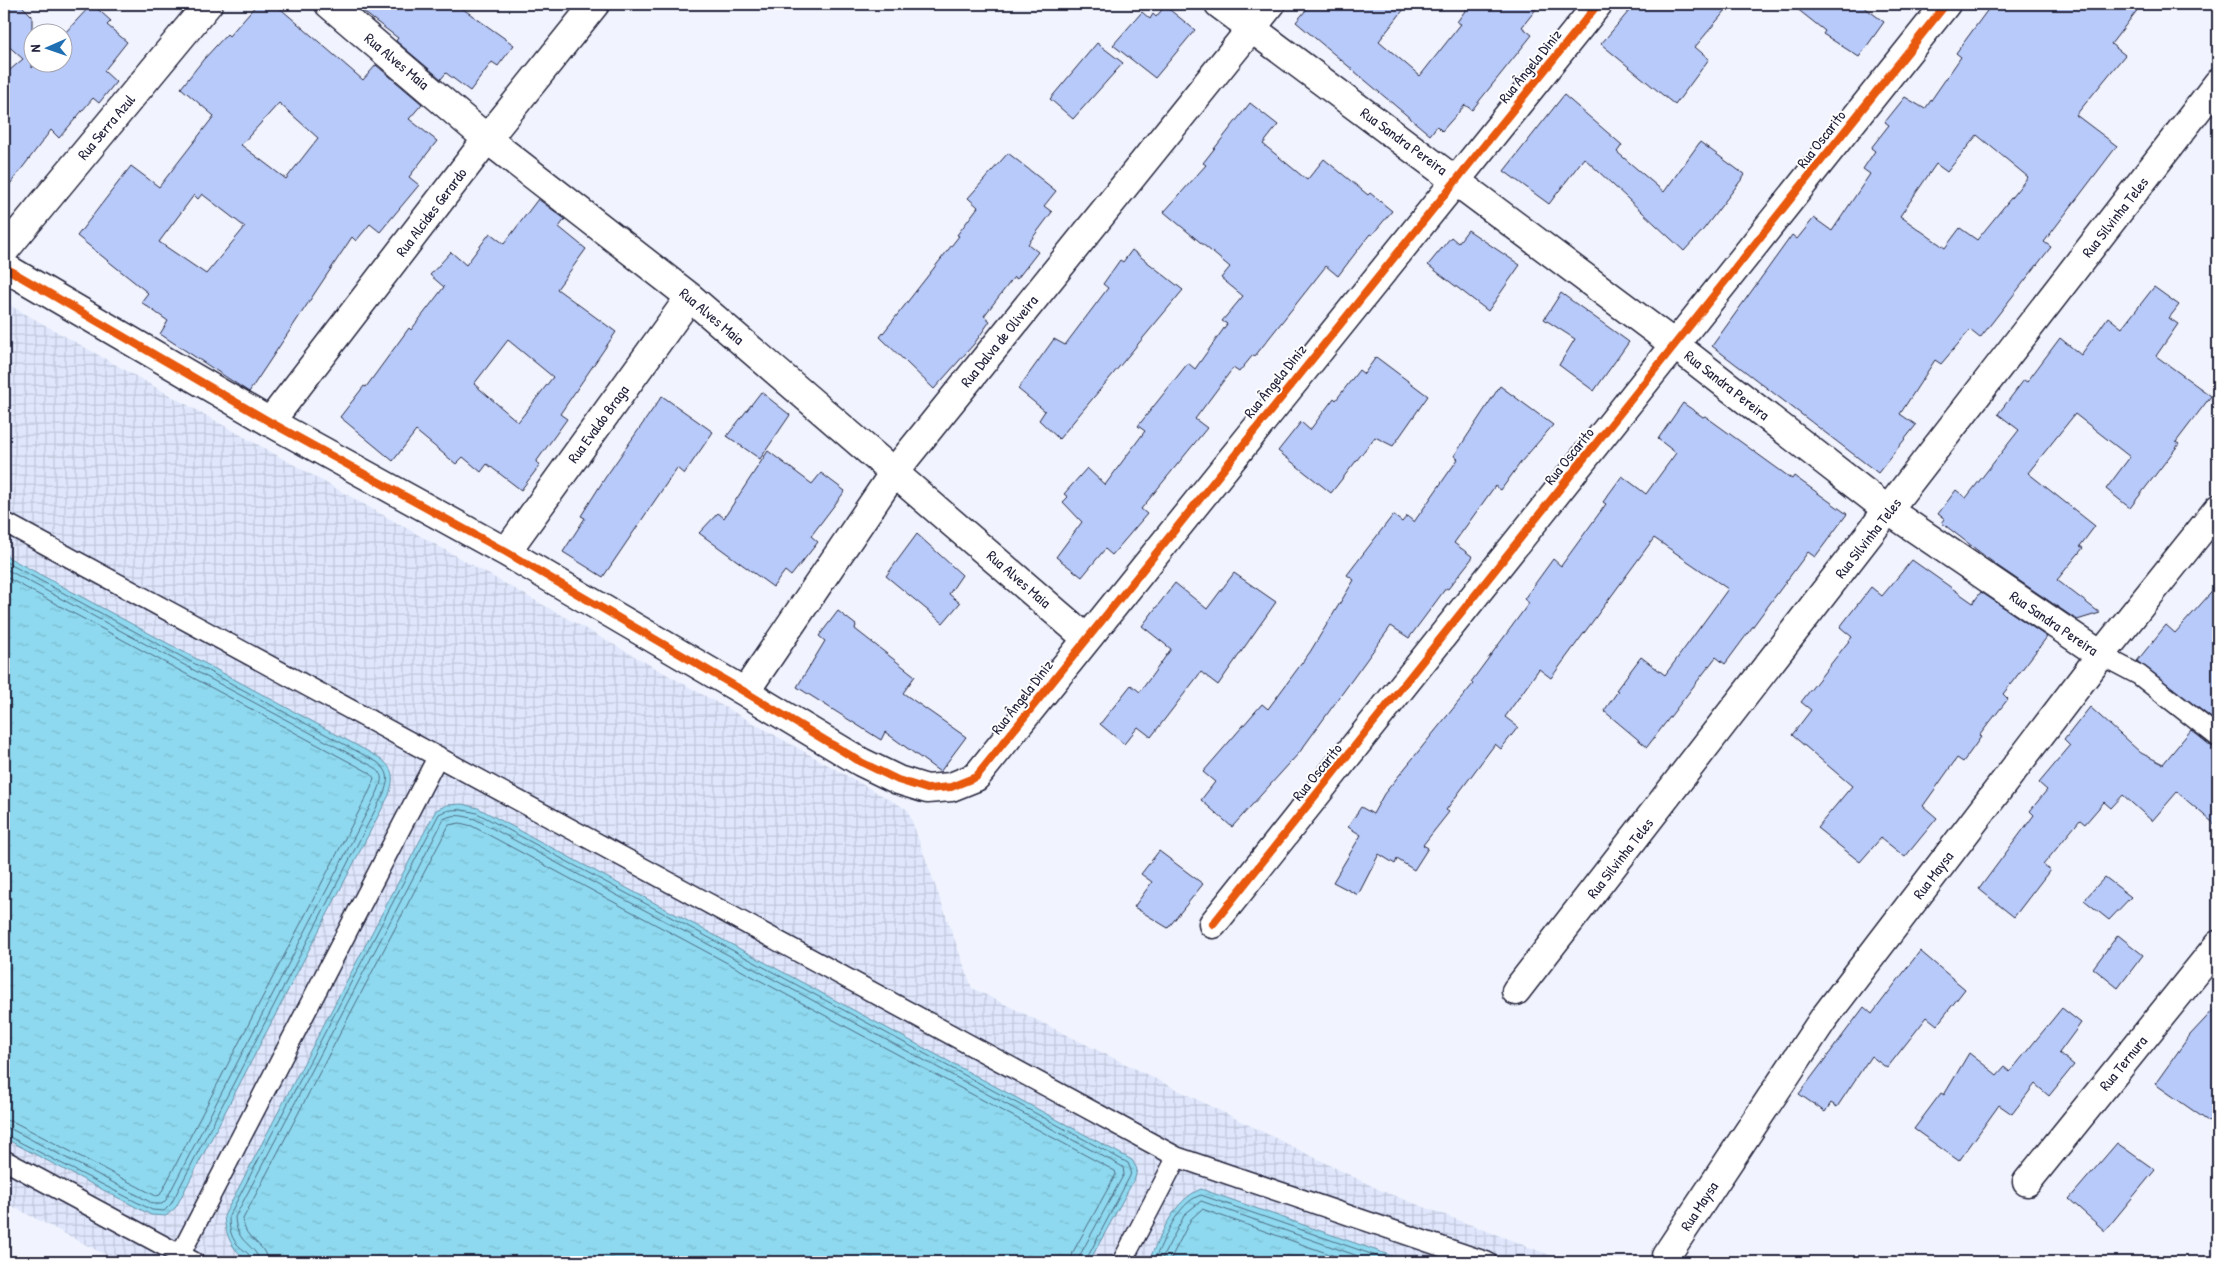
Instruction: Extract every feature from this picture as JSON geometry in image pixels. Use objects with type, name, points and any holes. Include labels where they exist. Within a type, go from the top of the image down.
[{"type":"street","name":"Rua Serra Azul","points":[[4,251],[208,4]]},
{"type":"street","name":"Rua Alves Maia","points":[[328,4],[487,138],[690,297],[1086,638]]},
{"type":"street","name":"Rua Alcides Gerardo","points":[[270,422],[487,138],[595,4]]},
{"type":"street","name":"Rua Sandra Pereira","points":[[1219,4],[1251,30],[1456,179],[1676,345],[1889,511],[2101,655]]},
{"type":"street","name":"Rua Dalva de Oliveira","points":[[745,692],[894,471],[1271,4]]},
{"type":"street","name":"Rua Ângela Diniz","points":[[745,692],[861,762],[898,780],[927,788],[951,787],[976,777],[1598,4]]},
{"type":"street","name":"Rua Oscarito","points":[[1213,924],[1946,4]]},
{"type":"street","name":"Rua Silvinha Teles","points":[[1516,991],[1889,511],[2218,83]]},
{"type":"street","points":[[4,267],[270,422],[506,552],[745,692]]},
{"type":"street","name":"Rua Evaldo Braga","points":[[506,552],[690,297]]},
{"type":"street","name":"Rua Maysa","points":[[1666,1256],[1824,1018],[2101,655],[2218,509]]},
{"type":"street","name":"Rua Ternura","points":[[2027,1182],[2218,945]]},
{"type":"lane","points":[[4,522],[1177,1157],[1487,1262]]},
{"type":"lane","name":"Rua Sandra Pereira","points":[[2101,655],[2139,675],[2218,737]]},
{"type":"lane","points":[[4,1160],[187,1259],[438,756]]},
{"type":"lane","points":[[1122,1262],[1177,1157]]},
{"type":"shaded area","points":[[4,302],[908,810],[972,988],[1382,1191],[1568,1262],[119,1262],[4,1202]]},
{"type":"water","points":[[4,555],[380,758],[391,770],[392,784],[389,795],[176,1207],[166,1216],[151,1215],[4,1138]]},
{"type":"water","points":[[462,804],[478,808],[1132,1160],[1137,1169],[1135,1178],[1089,1262],[252,1262],[239,1254],[228,1237],[224,1216],[436,810],[447,805]]},
{"type":"water","points":[[1201,1189],[1409,1262],[1148,1262],[1168,1220],[1182,1202]]},
{"type":"building","points":[[4,4],[20,4],[32,16],[32,22],[22,22],[22,58],[4,42]]},
{"type":"building","points":[[92,4],[111,21],[107,25],[127,42],[104,71],[116,82],[99,103],[93,98],[59,138],[51,130],[4,192],[4,75],[22,60],[22,72],[72,72],[72,25]]},
{"type":"building","points":[[257,4],[275,4],[363,80],[376,65],[422,104],[409,119],[437,141],[409,177],[419,185],[380,232],[370,224],[356,241],[352,237],[249,392],[160,334],[168,321],[141,302],[148,293],[77,236],[131,166],[159,187],[214,116],[181,88],[227,34],[229,36]],"holes":[[[279,103],[318,138],[286,179],[241,145]],[[202,194],[245,227],[206,274],[159,242],[194,195],[198,199]]]},
{"type":"building","points":[[353,4],[456,4],[514,45],[498,66],[492,62],[470,91],[446,73],[441,79],[396,41],[398,38]]},
{"type":"building","points":[[1311,4],[1408,4],[1379,41],[1420,76],[1461,24],[1457,22],[1470,4],[1540,4],[1522,27],[1532,35],[1472,110],[1465,105],[1442,131],[1437,126],[1430,135],[1296,22]]},
{"type":"building","points":[[1635,4],[1731,4],[1695,47],[1709,59],[1675,105],[1601,44]]},
{"type":"building","points":[[1791,4],[1860,4],[1884,22],[1859,57],[1823,34],[1825,31]]},
{"type":"building","points":[[1992,4],[2142,4],[2111,44],[2125,55],[2076,115],[2117,146],[2044,242],[2051,247],[1980,338],[1970,330],[1941,364],[1935,360],[1900,414],[1916,425],[1878,473],[1712,346],[1792,235],[1797,239],[1814,218],[1832,231],[1870,174],[1863,169],[1875,151],[1871,148],[1889,125],[1885,122],[1905,97],[1925,109],[1961,57],[1956,53]],"holes":[[[1977,135],[2028,177],[1977,240],[1960,228],[1945,248],[1900,216],[1936,164],[1947,172]]]},
{"type":"building","points":[[1165,6],[1195,30],[1155,78],[1113,45],[1142,12],[1150,19],[1153,14],[1156,17]]},
{"type":"building","points":[[1097,43],[1123,63],[1073,119],[1050,99]]},
{"type":"building","points":[[1564,95],[1622,145],[1617,152],[1664,192],[1700,142],[1745,175],[1703,230],[1684,251],[1584,158],[1549,204],[1504,171]]},
{"type":"building","points":[[1250,103],[1278,125],[1263,144],[1307,180],[1324,159],[1368,195],[1370,193],[1392,211],[1372,235],[1370,234],[1338,276],[1326,266],[1255,356],[1253,355],[1239,372],[1233,368],[1195,419],[1207,428],[1141,509],[1147,514],[1112,555],[1105,549],[1082,577],[1056,557],[1082,522],[1063,502],[1068,497],[1064,494],[1087,468],[1105,485],[1145,431],[1138,426],[1188,363],[1195,369],[1227,324],[1222,321],[1243,296],[1221,278],[1230,267],[1164,212],[1206,165],[1203,163]]},
{"type":"building","points":[[1008,153],[1056,191],[1044,206],[1052,212],[1028,244],[1038,252],[1017,279],[1014,277],[984,316],[990,321],[974,344],[934,389],[880,337],[959,236],[957,235],[978,207],[968,198]]},
{"type":"building","points":[[538,199],[565,219],[559,227],[586,249],[557,289],[616,332],[560,414],[567,419],[536,462],[540,465],[521,490],[487,464],[481,472],[463,457],[456,464],[416,431],[393,461],[340,417],[364,386],[366,387],[409,328],[411,330],[444,287],[430,275],[451,252],[466,265],[490,233],[504,244]],"holes":[[[508,340],[553,377],[518,422],[474,384]]]},
{"type":"building","points":[[1468,230],[1520,265],[1488,311],[1428,265],[1451,237],[1458,243]]},
{"type":"building","points":[[1132,250],[1183,290],[1059,439],[1039,420],[1045,411],[1018,389],[1054,339],[1065,345],[1108,288],[1103,284],[1120,260],[1123,262]]},
{"type":"building","points":[[2154,287],[2179,305],[2169,318],[2178,324],[2156,356],[2211,396],[2176,442],[2179,444],[2130,508],[2106,489],[2130,457],[2075,414],[2028,473],[2095,526],[2080,546],[2083,548],[2057,580],[2100,613],[2077,620],[1999,567],[1942,523],[1945,519],[1938,514],[1956,490],[1966,498],[2019,430],[1998,414],[2024,380],[2027,382],[2060,338],[2081,355],[2108,317],[2122,328]]},
{"type":"building","points":[[1561,293],[1629,342],[1594,391],[1559,365],[1575,339],[1544,319]]},
{"type":"building","points":[[1376,357],[1428,396],[1393,446],[1375,437],[1331,493],[1278,451],[1301,422],[1310,430],[1334,398],[1336,400],[1359,370],[1364,374]]},
{"type":"building","points":[[1500,386],[1553,425],[1521,462],[1501,490],[1495,486],[1454,543],[1473,557],[1448,589],[1446,588],[1409,638],[1391,626],[1299,753],[1232,827],[1201,800],[1215,782],[1203,772],[1262,704],[1268,709],[1310,652],[1354,580],[1347,575],[1393,515],[1402,522],[1407,516],[1414,522],[1458,459],[1454,456]]},
{"type":"building","points":[[761,392],[790,415],[760,459],[727,436]]},
{"type":"building","points":[[662,396],[713,432],[684,474],[677,468],[603,577],[563,552],[585,518],[581,516],[605,478]]},
{"type":"building","points":[[1683,403],[1703,417],[1705,416],[1792,479],[1794,476],[1847,514],[1815,557],[1808,552],[1725,664],[1716,657],[1647,747],[1604,711],[1618,691],[1616,690],[1641,657],[1665,675],[1728,589],[1654,538],[1551,678],[1539,669],[1505,717],[1518,727],[1501,749],[1495,744],[1446,810],[1449,812],[1423,845],[1428,848],[1414,870],[1397,859],[1395,864],[1379,854],[1358,895],[1333,882],[1361,835],[1348,827],[1361,807],[1373,814],[1384,794],[1473,684],[1471,682],[1529,603],[1524,599],[1553,559],[1561,566],[1606,504],[1603,502],[1622,476],[1646,494],[1676,453],[1658,439]]},
{"type":"building","points":[[768,451],[812,484],[821,473],[845,491],[811,536],[818,542],[791,576],[785,571],[773,587],[699,533],[718,513],[724,518]]},
{"type":"building","points":[[917,534],[962,575],[949,594],[960,603],[943,623],[886,576]]},
{"type":"building","points":[[1912,560],[1973,603],[1981,592],[2047,637],[2003,694],[2008,699],[1979,736],[1981,737],[1963,762],[1957,758],[1923,806],[1937,818],[1905,857],[1881,838],[1860,862],[1817,828],[1852,786],[1792,735],[1811,710],[1801,702],[1852,637],[1840,627],[1871,587],[1882,596]]},
{"type":"building","points":[[1234,573],[1276,602],[1218,685],[1201,672],[1151,737],[1138,727],[1124,744],[1100,724],[1131,685],[1140,692],[1171,649],[1142,626],[1175,583],[1207,609]]},
{"type":"building","points":[[2218,585],[2218,723],[2137,661],[2166,625],[2175,633]]},
{"type":"building","points":[[838,611],[856,625],[855,629],[915,676],[903,693],[966,737],[940,772],[885,732],[881,740],[797,687],[825,641],[819,636]]},
{"type":"building","points":[[2090,707],[2141,753],[2163,764],[2191,730],[2211,746],[2218,748],[2218,827],[2177,792],[2152,821],[2123,795],[2111,808],[2104,802],[2085,824],[2080,820],[2043,865],[2050,870],[2014,917],[1979,889],[2034,815],[2030,811],[2047,790],[2039,783],[2070,746],[2064,740]]},
{"type":"building","points":[[1159,851],[1203,884],[1168,928],[1134,907],[1152,882],[1141,874]]},
{"type":"building","points":[[2105,877],[2131,897],[2109,920],[2084,900]]},
{"type":"building","points":[[2118,935],[2143,955],[2118,988],[2093,968]]},
{"type":"building","points":[[1920,951],[1965,989],[1937,1025],[1927,1017],[1887,1068],[1871,1056],[1837,1107],[1831,1103],[1825,1112],[1799,1094],[1864,1007],[1872,1014]]},
{"type":"building","points":[[2218,1005],[2218,1128],[2155,1084],[2190,1035]]},
{"type":"building","points":[[2062,1008],[2081,1023],[2059,1053],[2074,1065],[2049,1096],[2035,1084],[2012,1114],[1999,1105],[1959,1161],[1914,1129],[1941,1093],[1944,1095],[1969,1053],[1997,1075],[2004,1067],[2010,1072]]},
{"type":"building","points":[[2117,1143],[2155,1170],[2105,1231],[2069,1199]]},
{"type":"cycle path","points":[[4,267],[270,422],[506,552],[861,762],[898,780],[927,789],[951,787],[976,777],[1598,4]]},
{"type":"cycle path","points":[[1213,924],[1946,4]]}]
